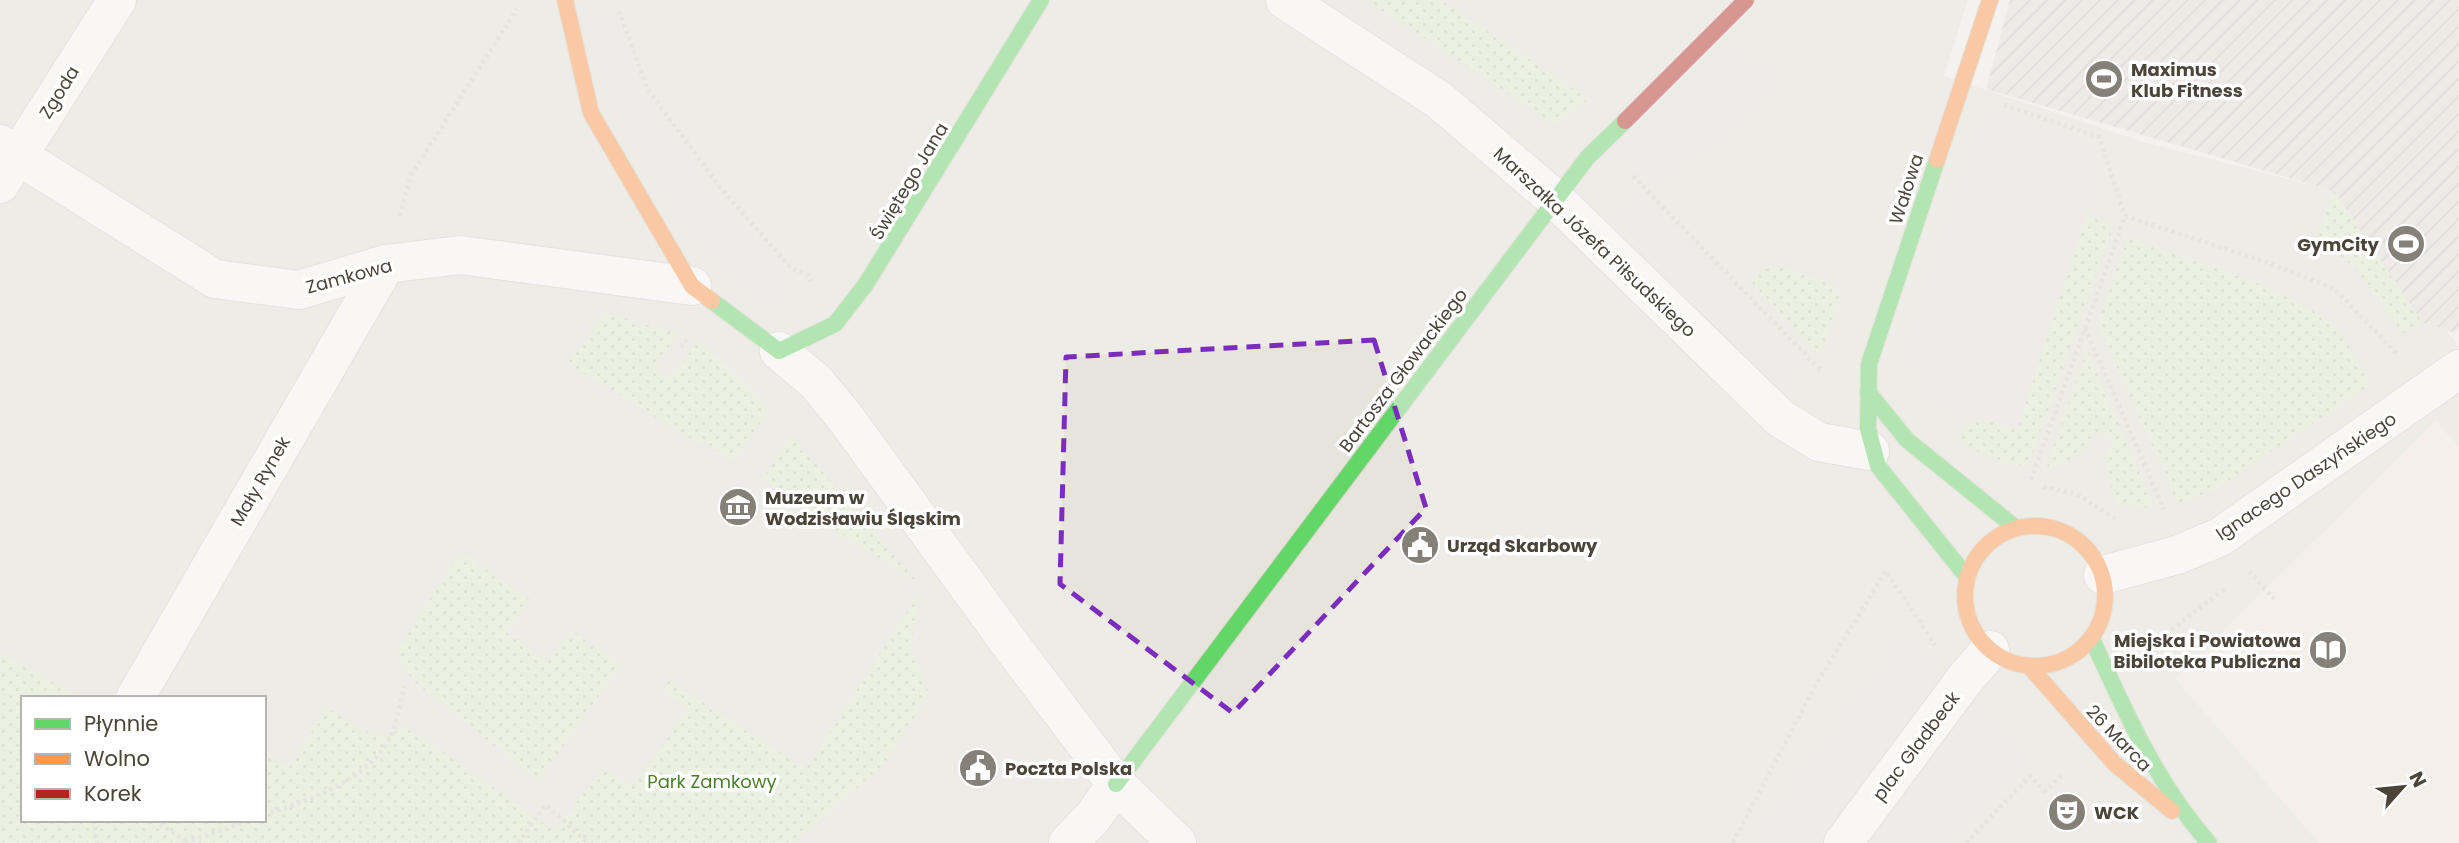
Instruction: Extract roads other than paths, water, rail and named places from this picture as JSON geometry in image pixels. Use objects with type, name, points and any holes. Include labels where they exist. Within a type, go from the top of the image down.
[{"type":"street","name":"Zgoda","points":[[6,162],[117,0]]},
{"type":"street","points":[[565,0],[591,113],[692,286],[816,382],[848,420],[1013,648],[1116,784],[1177,843]]},
{"type":"street","name":"Świętego Jana","points":[[779,351],[835,324],[889,251],[1041,0]]},
{"type":"street","name":"Marszałka Józefa Piłsudskiego","points":[[1285,0],[1439,100],[1555,200],[1780,418],[1819,442],[1870,451]]},
{"type":"street","name":"Bartosza Głowackiego","points":[[1116,784],[1587,159],[1746,0]]},
{"type":"street","name":"Wałowa","points":[[1967,577],[1878,466],[1870,451],[1867,424],[1869,365],[1990,0]]},
{"type":"street","name":"Zamkowa","points":[[6,162],[215,279],[299,290],[386,264],[460,255],[692,286]]},
{"type":"street","name":"Mały Rynek","points":[[136,696],[386,264]]},
{"type":"street","name":"Ignacego Daszyńskiego","points":[[2103,575],[2177,555],[2220,537],[2459,369]]},
{"type":"street","points":[[1868,392],[1907,440],[2016,528]]},
{"type":"street","points":[[2038,525],[2059,529],[2078,540],[2093,555],[2103,575],[2106,598],[2102,620],[2092,639],[2074,655],[2054,665],[2030,667],[2011,662],[1990,650],[1978,638],[1969,619],[1965,598],[1967,577],[1977,555],[1994,538],[2016,528],[2038,525]]},
{"type":"street","name":"26 Marca","points":[[2092,639],[2157,774],[2191,824],[2209,843]]},
{"type":"street","name":"plac Gladbeck","points":[[1843,843],[1965,679],[1990,650]]},
{"type":"street","name":"26 Marca","points":[[2030,667],[2095,745],[2127,778],[2191,824]]},
{"type":"street","points":[[1068,843],[1093,817],[1116,784]]},
{"type":"place","name":"Maximus Klub Fitness","points":[[2104,79]]},
{"type":"place","name":"GymCity","points":[[2406,244]]},
{"type":"place","name":"Muzeum w Wodzisławiu Śląskim","points":[[738,507]]},
{"type":"place","name":"Urząd Skarbowy","points":[[1420,545]]},
{"type":"place","name":"Miejska i Powiatowa Bibiloteka Publiczna","points":[[2328,650]]},
{"type":"place","name":"Poczta Polska","points":[[978,768]]},
{"type":"place","name":"WCK","points":[[2067,812]]},
{"type":"park label","name":"Park Zamkowy","points":[[712,781]]}]
